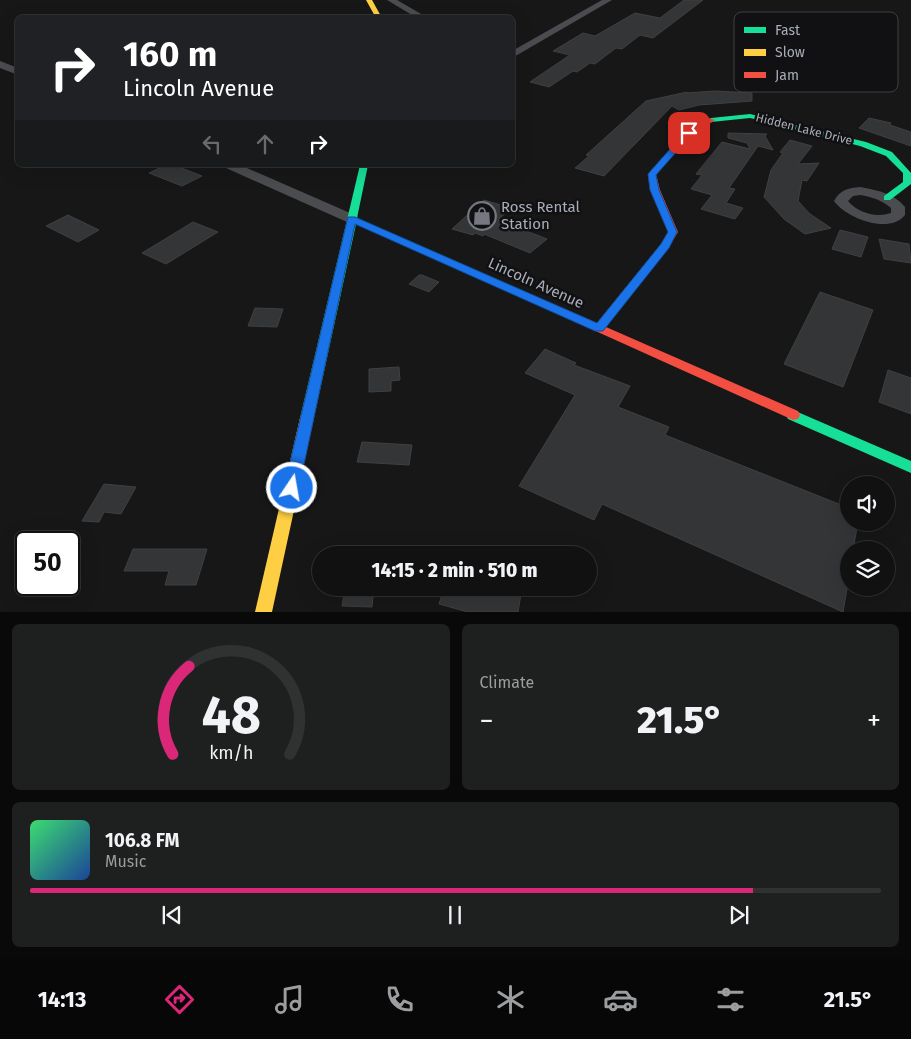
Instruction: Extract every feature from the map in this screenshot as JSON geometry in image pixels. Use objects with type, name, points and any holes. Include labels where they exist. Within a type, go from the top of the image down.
[{"type":"street","points":[[369,0],[377,15]]},
{"type":"street","points":[[391,0],[418,15]]},
{"type":"street","points":[[515,53],[608,0]]},
{"type":"street","points":[[0,64],[15,71]]},
{"type":"street","name":"Hidden Lake Drive","points":[[599,328],[665,245],[672,232],[655,190],[652,174],[689,133],[700,124],[713,119],[750,116],[834,136],[889,154],[907,173],[906,183],[887,198]]},
{"type":"street","name":"Lincoln Avenue","points":[[235,167],[911,467]]},
{"type":"street","points":[[263,612],[364,167]]},
{"type":"building","points":[[684,0],[703,0],[653,38],[640,35],[622,49],[616,48],[595,64],[590,63],[577,72],[573,71],[549,87],[530,82],[570,55],[553,51],[583,33],[595,36],[635,13],[660,18]]},
{"type":"building","points":[[687,92],[752,93],[752,101],[699,105],[679,110],[672,106],[604,176],[575,168],[589,156],[586,155],[646,101]]},
{"type":"building","points":[[869,118],[891,123],[890,125],[911,132],[911,146],[859,128]]},
{"type":"building","points":[[728,133],[767,134],[765,136],[773,150],[758,146],[729,188],[735,189],[726,203],[743,208],[735,219],[701,209],[712,195],[691,189],[702,175],[696,174],[722,142],[750,149],[747,143],[728,138]]},
{"type":"building","points":[[790,140],[812,146],[798,164],[819,163],[807,181],[802,180],[798,201],[810,214],[831,228],[805,234],[784,219],[764,197],[771,170],[783,153],[780,152]]},
{"type":"building","points":[[162,167],[179,167],[202,176],[182,186],[149,173]]},
{"type":"building","points":[[484,200],[511,208],[498,220],[547,239],[530,253],[484,234],[483,236],[475,233],[473,235],[452,229]]},
{"type":"building","points":[[68,215],[99,230],[78,242],[46,226]]},
{"type":"building","points":[[193,222],[218,232],[166,264],[142,253]]},
{"type":"building","points":[[840,230],[868,237],[861,257],[832,249]]},
{"type":"building","points":[[879,239],[909,244],[911,263],[884,259]]},
{"type":"building","points":[[419,275],[439,282],[429,292],[409,284]]},
{"type":"building","points":[[820,292],[873,310],[843,387],[784,364]]},
{"type":"building","points":[[255,308],[283,309],[277,327],[248,326]]},
{"type":"building","points":[[545,349],[576,363],[574,365],[630,386],[618,407],[669,427],[665,435],[840,504],[840,531],[856,531],[855,541],[840,541],[840,596],[846,596],[843,612],[602,504],[594,520],[519,486],[575,395],[525,373]]},
{"type":"building","points":[[399,367],[400,380],[391,381],[391,391],[369,392],[369,369]]},
{"type":"building","points":[[888,370],[911,378],[911,414],[879,402]]},
{"type":"building","points":[[362,442],[412,445],[409,465],[357,462]]},
{"type":"building","points":[[104,484],[136,487],[121,514],[104,512],[99,522],[82,521]]},
{"type":"building","points":[[133,549],[207,549],[196,585],[165,585],[169,571],[124,571]]},
{"type":"building","points":[[344,596],[373,596],[372,607],[342,606]]},
{"type":"building","points":[[442,596],[521,596],[518,612],[468,612],[439,604]]},
{"type":"traffic: fast","points":[[711,120],[750,116],[863,144],[889,154],[907,173],[907,183],[887,198]]},
{"type":"traffic: fast","points":[[307,418],[364,167]]},
{"type":"traffic: fast","points":[[352,219],[533,299]]},
{"type":"traffic: fast","points":[[793,415],[911,467]]},
{"type":"traffic: slow","points":[[369,0],[377,15]]},
{"type":"traffic: slow","points":[[263,612],[307,418]]},
{"type":"traffic: jam","points":[[599,328],[665,245],[673,232],[655,190],[652,174],[686,136],[711,120]]},
{"type":"traffic: jam","points":[[533,299],[793,415]]},
{"type":"place","name":"Ross Rental Station","points":[[482,216]]},
{"type":"route","points":[[292,488],[352,219],[599,328],[665,245],[672,232],[655,190],[652,174],[689,133]]}]
